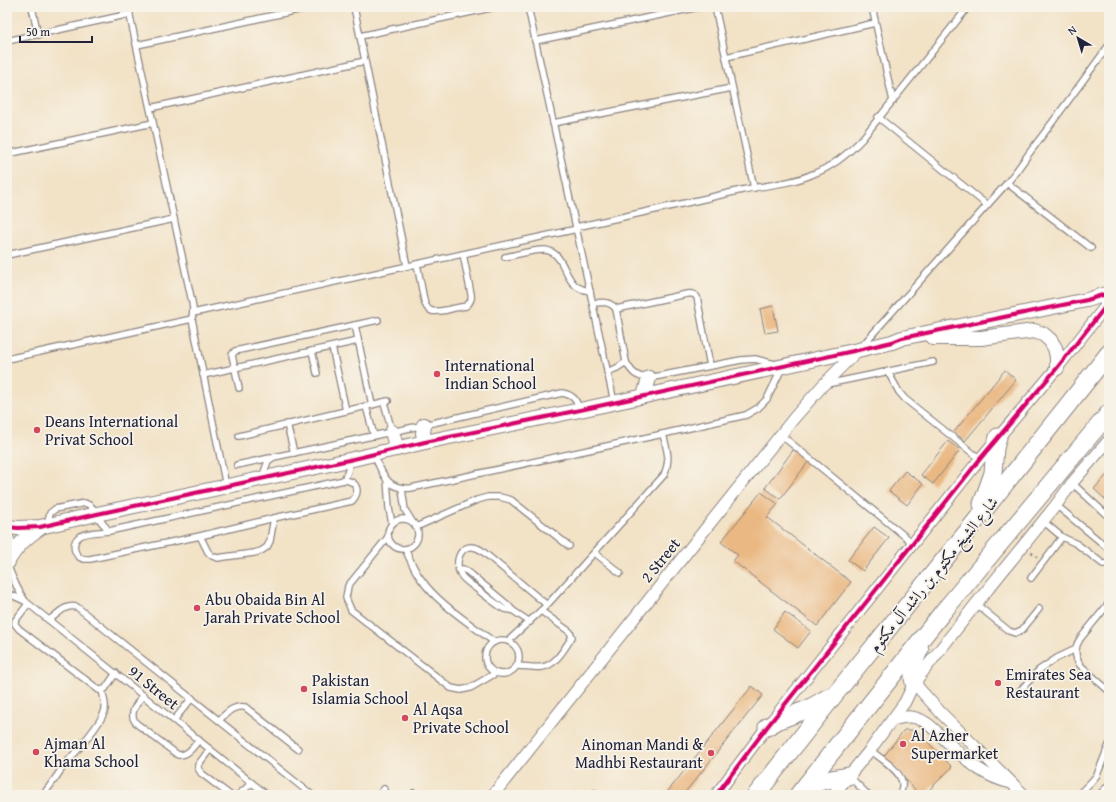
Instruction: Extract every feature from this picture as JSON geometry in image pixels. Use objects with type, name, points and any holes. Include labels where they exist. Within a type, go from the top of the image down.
[{"type":"main road","name":"شارع الشيخ مكتوم بن راشد آل مكتوم","points":[[756,795],[1109,353]]},
{"type":"main road","name":"شارع الشيخ مكتوم بن راشد آل مكتوم","points":[[800,793],[933,625],[1109,413]]},
{"type":"main road","points":[[974,523],[993,473],[995,448],[998,437]]},
{"type":"main road","points":[[914,683],[912,675],[913,666],[933,625]]},
{"type":"main road","points":[[767,727],[785,717],[816,705],[836,693]]},
{"type":"main road","points":[[800,793],[820,781],[848,776]]},
{"type":"street","points":[[7,527],[43,527],[425,442],[858,350],[892,342],[902,338],[1087,300],[1109,293]]},
{"type":"street","points":[[716,795],[767,727],[913,543],[1109,302]]},
{"type":"street","points":[[892,342],[941,338],[981,338],[1034,331],[1043,334],[1050,340],[1055,348],[1057,357],[1056,368]]},
{"type":"street","name":"2 Street","points":[[492,795],[808,401],[858,350]]},
{"type":"street","points":[[644,396],[649,378]]},
{"type":"street","points":[[424,425],[423,433],[425,442]]},
{"type":"street","points":[[392,432],[397,449]]},
{"type":"street","points":[[834,795],[870,750],[905,702],[914,683],[1072,483],[1109,440]]},
{"type":"street","points":[[8,562],[21,542],[30,534],[43,527]]},
{"type":"street","points":[[7,540],[9,546],[8,562]]},
{"type":"street","points":[[914,683],[941,713],[1024,795]]},
{"type":"street","points":[[892,720],[909,716],[920,720],[934,729],[976,768],[993,778],[1012,783]]},
{"type":"lane","points":[[32,7],[38,35]]},
{"type":"lane","points":[[128,7],[192,302],[192,319],[226,486]]},
{"type":"lane","points":[[137,45],[312,7]]},
{"type":"lane","points":[[354,7],[407,266]]},
{"type":"lane","points":[[360,36],[495,7]]},
{"type":"lane","points":[[528,7],[614,403]]},
{"type":"lane","points":[[535,41],[699,7]]},
{"type":"lane","points":[[715,7],[754,188]]},
{"type":"lane","points":[[872,7],[893,101]]},
{"type":"lane","points":[[193,313],[754,188],[799,180],[827,168],[840,160],[862,139],[878,117],[893,101],[968,7]]},
{"type":"lane","points":[[7,41],[130,14]]},
{"type":"lane","points":[[726,57],[875,23]]},
{"type":"lane","points":[[858,350],[1016,173],[1109,45]]},
{"type":"lane","points":[[150,108],[365,61]]},
{"type":"lane","points":[[553,123],[732,88]]},
{"type":"lane","points":[[878,117],[987,205]]},
{"type":"lane","points":[[7,154],[153,123]]},
{"type":"lane","points":[[1007,182],[1091,248]]},
{"type":"lane","points":[[7,255],[174,218]]},
{"type":"lane","points":[[505,257],[545,250],[552,252],[558,257],[569,279],[582,290],[590,291]]},
{"type":"lane","points":[[417,264],[425,306],[429,310],[435,312],[466,306],[470,303],[472,298],[463,254]]},
{"type":"lane","points":[[616,309],[691,293],[695,295],[697,298],[710,366]]},
{"type":"lane","points":[[387,480],[394,486],[402,489],[411,488],[746,415],[758,408],[767,399],[783,366],[762,360],[748,359],[649,378],[642,378],[630,369],[626,362],[616,309],[609,303],[593,303]]},
{"type":"lane","points":[[7,359],[192,319]]},
{"type":"lane","points":[[240,388],[232,355],[235,351],[378,320]]},
{"type":"lane","points":[[355,325],[374,436]]},
{"type":"lane","points":[[203,375],[358,341]]},
{"type":"lane","points":[[332,347],[346,411]]},
{"type":"lane","points":[[312,351],[317,373]]},
{"type":"lane","points":[[607,372],[626,362]]},
{"type":"lane","points":[[823,385],[933,362]]},
{"type":"lane","points":[[888,372],[899,392],[905,399],[980,459]]},
{"type":"lane","points":[[237,465],[424,425],[562,393],[569,394],[574,398],[580,410]]},
{"type":"lane","points":[[239,436],[386,402],[392,432]]},
{"type":"lane","points":[[287,424],[294,453]]},
{"type":"lane","points":[[508,641],[547,605],[664,475],[668,466],[669,457],[663,434]]},
{"type":"lane","points":[[781,436],[913,543]]},
{"type":"lane","points":[[374,454],[387,480],[392,524]]},
{"type":"lane","points":[[262,478],[268,461],[271,458]]},
{"type":"lane","points":[[344,480],[348,471],[349,460]]},
{"type":"lane","points":[[344,480],[350,481],[355,485],[357,490],[356,497],[352,501],[200,536],[90,559],[79,557],[75,552],[74,546],[76,540],[80,536],[344,480]]},
{"type":"lane","points":[[1072,483],[1109,517]]},
{"type":"lane","points":[[402,489],[406,510],[414,525],[417,536],[416,541],[405,549],[396,548],[392,545],[388,537],[388,532],[395,521],[405,520],[414,525]]},
{"type":"lane","points":[[414,525],[477,500],[488,497],[500,497],[510,500],[569,546]]},
{"type":"lane","points":[[1056,505],[1109,549]]},
{"type":"lane","points":[[97,514],[109,531]]},
{"type":"lane","points":[[200,536],[208,552],[212,556],[218,558],[254,553],[267,547],[270,541],[274,518]]},
{"type":"lane","points":[[1043,521],[1062,537],[1077,544],[1102,564],[1109,563]]},
{"type":"lane","points":[[388,537],[348,586],[346,598],[351,610],[451,688],[461,690],[470,688],[496,673]]},
{"type":"lane","points":[[1031,578],[1062,537]]},
{"type":"lane","points":[[530,622],[512,610],[504,609],[462,576],[459,570],[458,559],[463,550],[472,546],[477,548],[547,605]]},
{"type":"lane","points":[[405,549],[421,580],[432,593],[494,642]]},
{"type":"lane","points":[[594,553],[620,573]]},
{"type":"lane","name":"91 Street","points":[[8,562],[11,577],[26,602]]},
{"type":"lane","name":"91 Street","points":[[7,593],[26,602],[210,748],[265,794]]},
{"type":"lane","points":[[26,602],[15,621],[17,627],[97,689],[102,690]]},
{"type":"lane","points":[[1109,603],[1080,639],[1076,649],[1076,655],[1080,665],[1109,691]]},
{"type":"lane","points":[[976,604],[1015,633],[1022,630],[1039,609]]},
{"type":"lane","points":[[49,620],[66,607],[77,607],[312,795]]},
{"type":"lane","points":[[517,666],[548,666],[553,663],[572,637],[570,632],[540,611]]},
{"type":"lane","points":[[499,640],[508,641],[516,647],[519,656],[517,666],[514,670],[505,674],[496,673],[488,667],[485,658],[488,649],[494,642],[499,640]]},
{"type":"lane","points":[[1017,694],[1038,670],[1076,649]]},
{"type":"lane","points":[[102,690],[116,673]]},
{"type":"lane","points":[[43,795],[104,714],[105,702],[102,690]]},
{"type":"lane","points":[[143,695],[132,712],[132,716],[137,724],[178,755],[182,756],[187,754],[199,740]]},
{"type":"lane","points":[[174,720],[192,698]]},
{"type":"lane","points":[[219,720],[235,708],[240,706],[245,707],[298,749]]},
{"type":"lane","points":[[1078,795],[1097,775],[1109,745]]},
{"type":"lane","points":[[210,748],[198,765],[198,768],[201,773],[230,795]]},
{"type":"lane","points":[[870,750],[900,776],[902,784],[900,795]]},
{"type":"lane","points":[[848,776],[868,795]]},
{"type":"lane","points":[[238,795],[252,783]]},
{"type":"lane","points":[[1099,795],[1109,785]]},
{"type":"lane","points":[[379,795],[384,789]]},
{"type":"lane","points":[[591,795],[594,793],[600,795]]},
{"type":"path","points":[[1023,546],[1043,562]]},
{"type":"building","points":[[773,306],[778,331],[765,333],[760,309]]},
{"type":"building","points":[[1005,370],[1016,380],[965,441],[954,432]]},
{"type":"building","points":[[948,441],[960,450],[933,484],[921,475]]},
{"type":"building","points":[[794,449],[809,461],[780,499],[765,488]]},
{"type":"building","points":[[905,471],[923,484],[907,505],[889,491]]},
{"type":"building","points":[[1109,473],[1109,503],[1094,489]]},
{"type":"building","points":[[761,492],[778,504],[767,517],[851,582],[817,626],[733,561],[738,555],[721,542]]},
{"type":"building","points":[[874,527],[889,538],[863,571],[848,560]]},
{"type":"building","points":[[785,612],[811,631],[798,648],[773,629]]},
{"type":"building","points":[[752,686],[763,695],[683,795],[665,795]]},
{"type":"building","points":[[904,730],[916,730],[952,767],[924,795],[920,795],[884,756]]},
{"type":"cycle path","points":[[7,527],[40,527],[425,442],[858,350],[892,342],[902,338],[1087,300],[1109,293]]},
{"type":"cycle path","points":[[716,795],[767,727],[980,459],[1057,368],[1109,302]]},
{"type":"place","name":"International Indian School","points":[[437,374]]},
{"type":"place","name":"Deans International Privat School","points":[[37,430]]},
{"type":"place","name":"Abu Obaida Bin Al Jarah Private School","points":[[197,608]]},
{"type":"place","name":"Emirates Sea Restaurant","points":[[998,683]]},
{"type":"place","name":"Pakistan Islamia School","points":[[304,689]]},
{"type":"place","name":"Al Aqsa Private School","points":[[405,718]]},
{"type":"place","name":"Al Azher Supermarket","points":[[903,744]]},
{"type":"place","name":"Ajman Al Khama School","points":[[36,752]]},
{"type":"place","name":"Ainoman Mandi & Madhbi Restaurant","points":[[711,753]]}]
